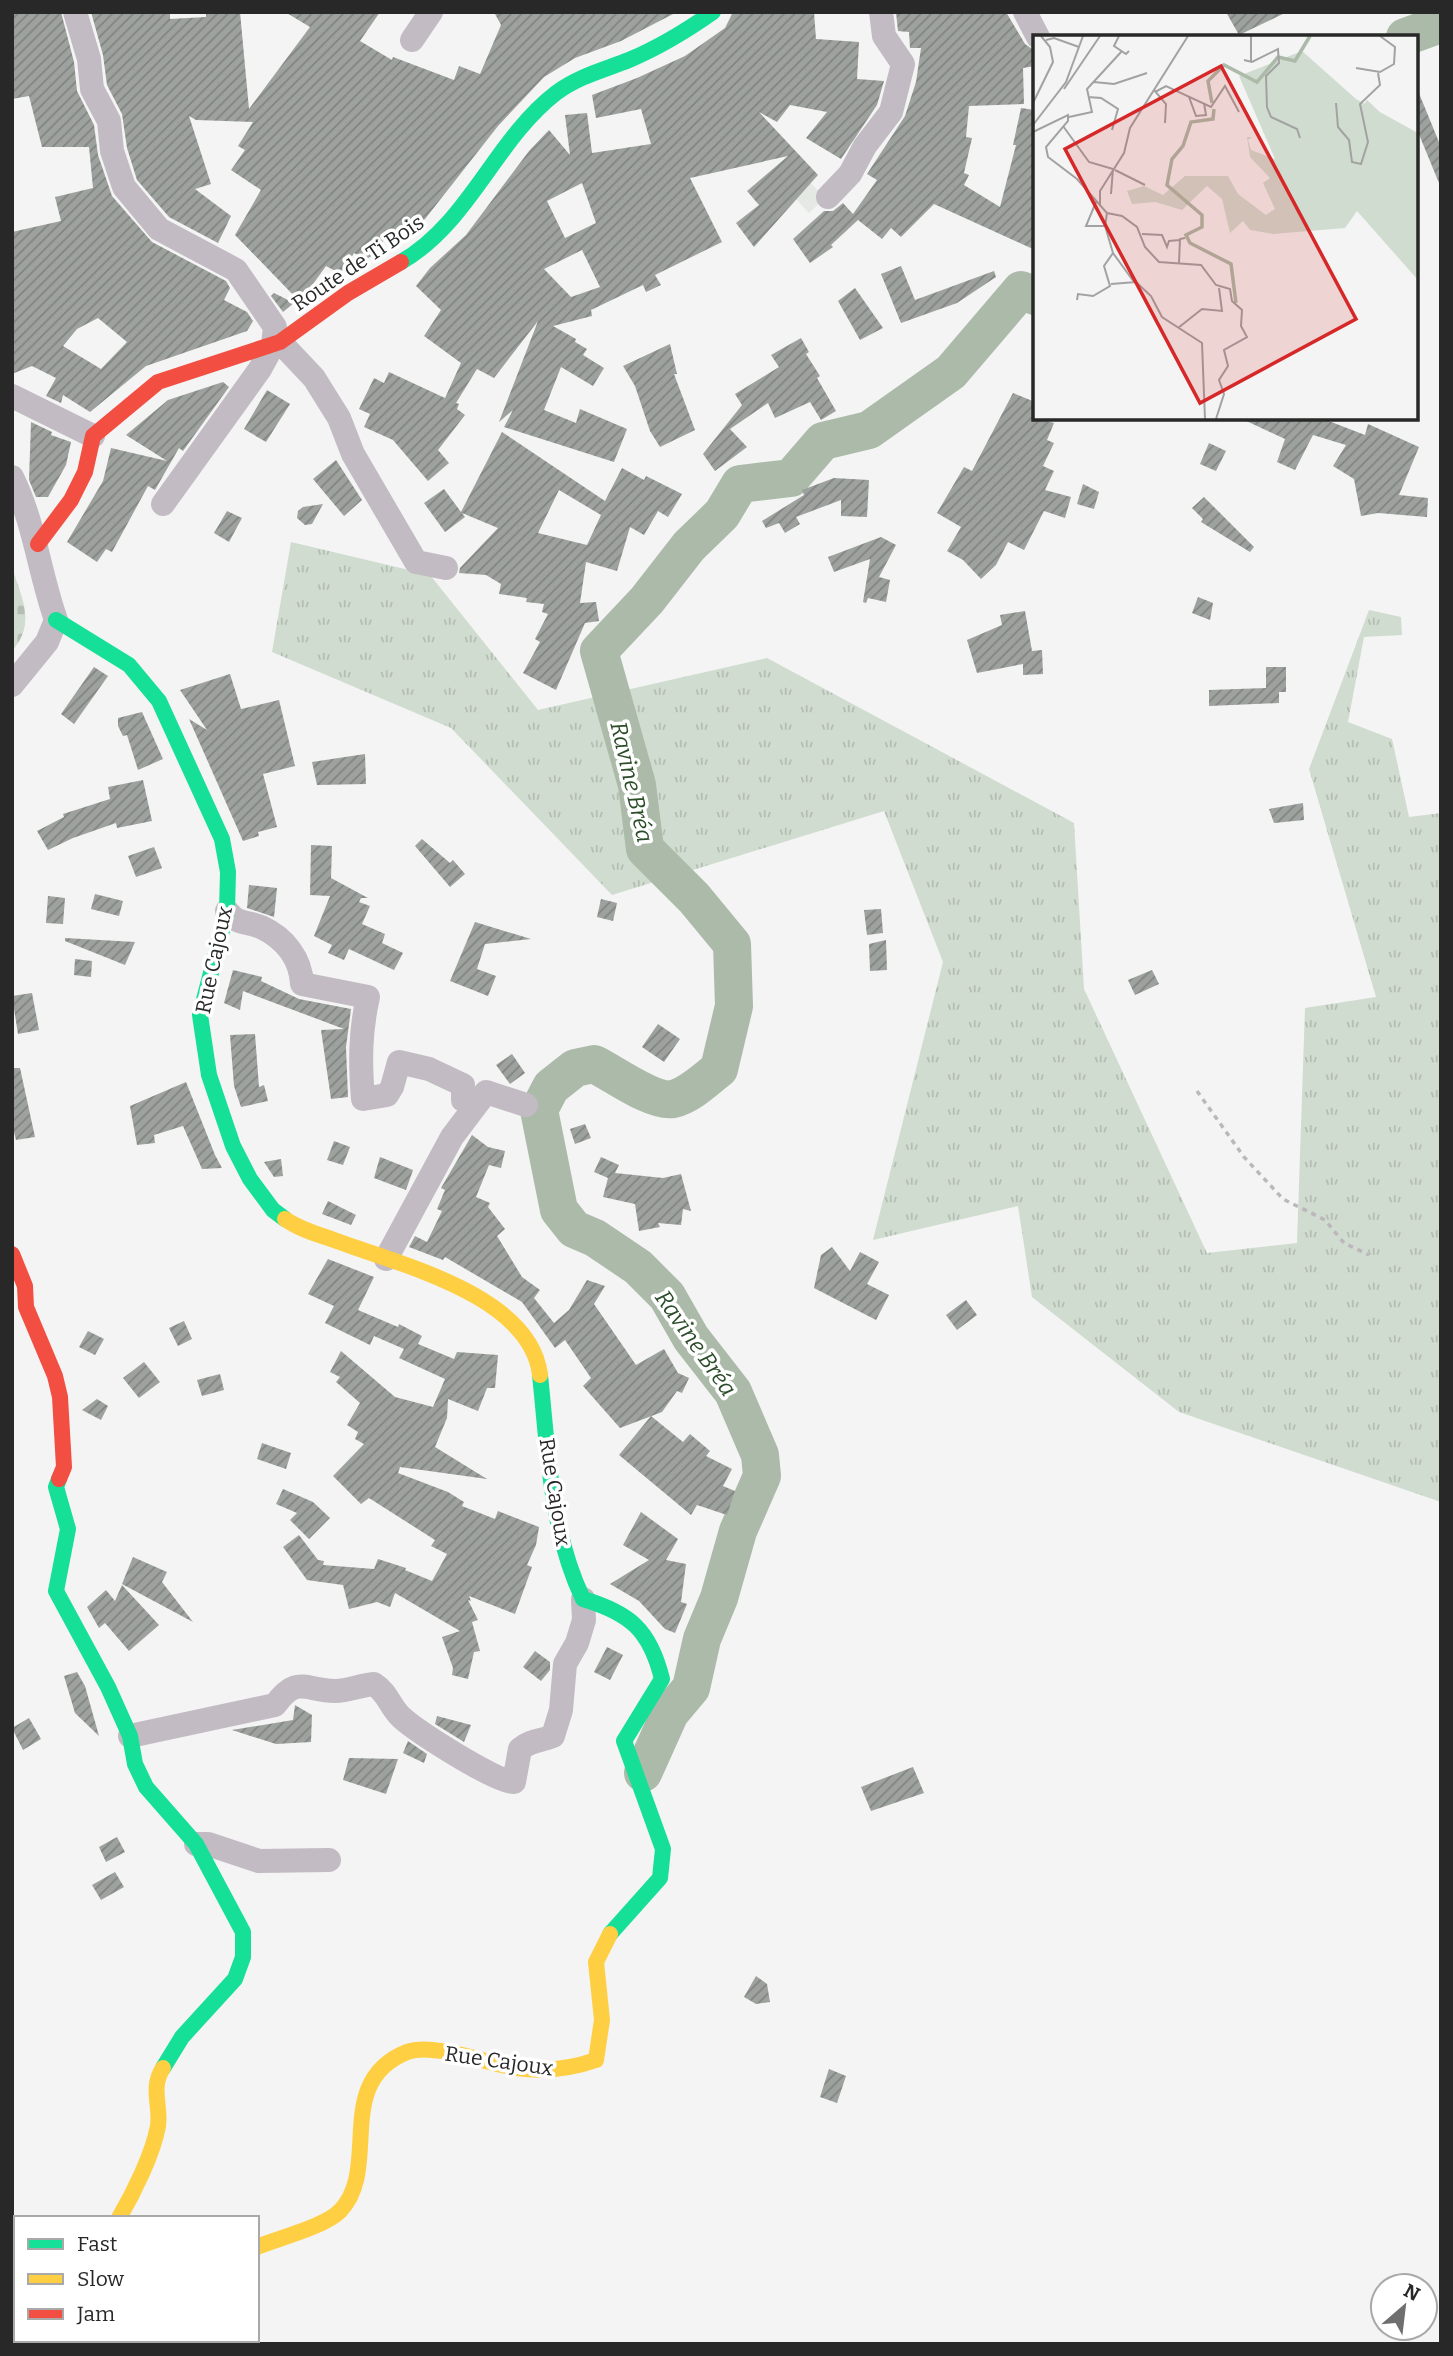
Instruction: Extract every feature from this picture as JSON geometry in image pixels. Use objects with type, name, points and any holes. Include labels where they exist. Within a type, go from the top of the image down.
[{"type":"street","points":[[75,12],[89,59],[92,89],[109,121],[112,151],[124,187],[159,229],[236,270],[275,327],[276,344],[237,404],[163,504]]},
{"type":"street","points":[[412,40],[431,12]]},
{"type":"street","name":"Route de Ti Bois","points":[[93,436],[158,382],[276,344],[359,285],[417,253],[440,233],[514,138],[555,94],[585,75],[629,60],[674,39],[713,12]]},
{"type":"street","points":[[828,197],[850,174],[865,146],[891,112],[903,64],[884,36],[881,12]]},
{"type":"street","points":[[1025,12],[1037,35]]},
{"type":"street","points":[[276,344],[314,377],[339,418],[353,454],[416,562],[446,568]]},
{"type":"street","points":[[12,396],[93,436],[85,472],[71,500],[38,544]]},
{"type":"street","points":[[12,685],[47,642],[56,621],[45,588],[38,544],[16,494]]},
{"type":"street","name":"Rue Cajoux","points":[[56,621],[129,665],[159,701],[222,839],[228,872],[227,911],[200,1015],[209,1075],[233,1146],[250,1179],[273,1210],[292,1224],[465,1290],[511,1319],[538,1359],[553,1494],[567,1566],[583,1599],[611,1606],[643,1629],[657,1654],[662,1679],[624,1741],[663,1849],[660,1878],[607,1937],[596,1962],[602,2020],[596,2060],[568,2070],[517,2068],[438,2052],[410,2051],[380,2069],[364,2099],[356,2146],[355,2182],[349,2200],[339,2212],[259,2246]]},
{"type":"street","points":[[227,911],[237,923],[258,926],[280,939],[299,962],[302,984],[368,996],[362,1024],[360,1058],[363,1099],[387,1095],[392,1087],[398,1062],[429,1069],[463,1085],[463,1100],[479,1101]]},
{"type":"street","points":[[386,1259],[429,1176],[486,1092],[526,1105]]},
{"type":"street","points":[[12,1254],[25,1286],[26,1307],[55,1376],[60,1397],[64,1467],[56,1487],[68,1515],[68,1539],[55,1591],[108,1687],[130,1736],[135,1764],[146,1787],[196,1844],[243,1932],[243,1957],[235,1979],[182,2037],[155,2080],[158,2126],[133,2194],[120,2216]]},
{"type":"street","points":[[130,1736],[275,1705],[286,1690],[295,1686],[332,1691],[374,1684],[386,1691],[399,1716],[411,1725],[481,1771],[505,1783],[514,1783],[520,1749],[531,1741],[553,1736],[558,1723],[565,1664],[577,1643],[584,1620],[583,1599]]},
{"type":"street","points":[[196,1844],[240,1853],[259,1861],[328,1860]]},
{"type":"path","points":[[1197,1091],[1244,1157],[1283,1199],[1325,1220],[1344,1243],[1369,1255]]},
{"type":"shaded area","points":[[796,168],[825,198],[809,213],[781,183]]},
{"type":"green space","points":[[291,542],[430,575],[538,710],[767,658],[1074,823],[1084,989],[1207,1253],[1297,1243],[1305,1008],[1376,997],[1309,769],[1369,610],[1401,617],[1402,635],[1364,637],[1348,722],[1392,739],[1409,817],[1441,813],[1441,1502],[1179,1412],[1032,1297],[1018,1206],[873,1240],[943,962],[884,811],[612,895],[451,728],[272,652]]},
{"type":"green space","points":[[12,567],[23,599],[25,620],[20,641],[12,651]]},
{"type":"building","points":[[12,12],[61,12],[74,62],[77,91],[94,125],[98,155],[112,196],[152,242],[226,281],[230,288],[224,300],[247,312],[253,321],[247,331],[146,366],[90,412],[63,395],[61,403],[46,396],[56,378],[32,366],[12,374],[12,232],[61,221],[55,197],[93,188],[89,147],[42,147],[29,96],[12,99]],"holes":[[[98,318],[127,342],[101,369],[63,346],[77,329]]]},
{"type":"building","points":[[91,12],[170,12],[170,19],[206,17],[206,12],[240,12],[249,109],[310,27],[285,12],[380,12],[360,41],[392,60],[393,57],[454,80],[459,66],[480,74],[501,25],[494,12],[677,12],[621,41],[575,58],[544,77],[498,126],[425,219],[393,244],[385,238],[376,254],[366,259],[354,253],[341,274],[326,266],[300,302],[235,235],[261,190],[231,170],[245,150],[238,146],[253,122],[196,120],[189,116],[211,184],[195,189],[231,216],[218,243],[169,217],[137,180],[127,148],[122,114],[107,85],[103,55]]},
{"type":"building","points":[[733,12],[814,12],[816,39],[859,42],[857,79],[884,81],[877,105],[841,159],[806,138],[827,112],[790,105],[777,122],[759,112],[818,175],[754,247],[736,223],[759,205],[747,191],[788,156],[690,178],[722,242],[655,275],[661,285],[646,292],[643,285],[591,310],[592,316],[553,326],[576,339],[575,342],[587,349],[583,355],[604,368],[593,386],[561,367],[544,410],[576,423],[580,409],[627,429],[614,462],[504,427],[513,410],[499,422],[538,321],[494,378],[477,369],[456,403],[459,404],[457,409],[465,415],[438,450],[449,463],[428,481],[393,440],[364,427],[370,414],[359,409],[374,378],[384,383],[389,372],[445,398],[461,363],[424,336],[441,310],[416,286],[430,268],[466,235],[529,151],[549,130],[570,155],[565,115],[587,113],[592,153],[651,144],[641,109],[596,118],[592,95],[685,56],[725,28]],"holes":[[[582,183],[596,223],[565,238],[547,201]],[[582,250],[600,287],[571,297],[544,269]]]},
{"type":"building","points":[[896,12],[1006,12],[1025,44],[1033,50],[1033,66],[1023,68],[1024,104],[969,106],[966,137],[972,138],[964,173],[969,175],[964,185],[1000,207],[1016,145],[1013,145],[1021,108],[1033,110],[1033,249],[934,204],[901,237],[891,228],[882,239],[858,220],[831,245],[833,247],[810,263],[793,239],[824,211],[833,211],[843,203],[853,214],[877,180],[867,174],[905,116],[916,82],[921,48],[910,48],[909,32],[898,31]]},
{"type":"building","points":[[1226,12],[1287,12],[1239,35]]},
{"type":"building","points":[[1418,91],[1441,147],[1441,188],[1418,132]]},
{"type":"building","points":[[901,266],[915,300],[994,271],[996,277],[957,303],[901,323],[881,274]]},
{"type":"building","points":[[855,288],[883,328],[860,340],[838,301]]},
{"type":"building","points":[[274,293],[294,303],[283,312],[271,296]]},
{"type":"building","points":[[801,338],[809,352],[806,354],[820,376],[817,378],[836,411],[821,420],[810,402],[775,418],[768,403],[730,429],[747,447],[715,471],[703,454],[742,405],[735,394],[779,367],[771,355]]},
{"type":"building","points":[[670,344],[677,374],[674,374],[695,430],[660,447],[650,431],[635,386],[623,366]]},
{"type":"building","points":[[223,382],[229,387],[183,451],[179,448],[155,490],[148,486],[112,552],[106,549],[97,562],[67,542],[103,481],[111,448],[167,461],[126,435],[168,400]]},
{"type":"building","points":[[267,390],[290,404],[266,442],[244,429]]},
{"type":"building","points":[[1013,393],[1033,401],[1033,420],[1054,423],[1047,440],[1054,443],[1043,466],[1054,471],[1045,490],[1071,497],[1065,518],[1044,511],[1024,550],[1008,542],[996,565],[981,579],[963,560],[947,551],[961,527],[937,513],[964,467],[972,471]]},
{"type":"building","points":[[1244,420],[1326,420],[1365,435],[1368,424],[1419,447],[1399,495],[1428,498],[1427,517],[1378,513],[1361,516],[1354,479],[1333,466],[1346,445],[1313,435],[1295,470],[1277,462],[1285,439]]},
{"type":"building","points":[[31,422],[52,432],[51,435],[71,442],[66,465],[48,497],[36,497],[29,480]]},
{"type":"building","points":[[502,432],[605,501],[622,468],[644,480],[646,476],[682,494],[668,517],[658,511],[644,535],[630,527],[617,571],[586,562],[580,603],[596,602],[599,621],[585,623],[556,690],[523,673],[540,642],[535,639],[548,614],[542,612],[544,604],[526,602],[527,598],[499,594],[501,584],[486,575],[459,573],[460,568],[498,528],[462,513],[465,517],[445,532],[424,503],[444,489],[461,512]],"holes":[[[559,490],[601,515],[587,545],[538,533]]]},
{"type":"building","points":[[1209,443],[1226,451],[1216,471],[1200,464]]},
{"type":"building","points":[[336,460],[362,500],[344,516],[313,479]]},
{"type":"building","points":[[834,478],[869,480],[867,517],[841,516],[841,500],[796,517],[800,524],[785,533],[779,523],[766,528],[762,521],[804,495],[802,490]]},
{"type":"building","points":[[1083,484],[1099,492],[1094,509],[1077,504]]},
{"type":"building","points":[[1204,497],[1254,547],[1250,552],[1201,522],[1203,519],[1192,508]]},
{"type":"building","points":[[323,504],[312,524],[305,525],[297,518],[298,511],[303,507]]},
{"type":"building","points":[[227,511],[242,518],[229,542],[214,533]]},
{"type":"building","points":[[881,537],[896,545],[879,577],[890,580],[886,602],[868,598],[866,603],[863,602],[870,559],[834,572],[828,557]]},
{"type":"building","points":[[1198,597],[1213,603],[1210,620],[1192,613]]},
{"type":"building","points":[[1025,611],[1032,651],[1042,650],[1043,674],[1023,675],[1023,664],[977,673],[967,640],[1002,625],[1000,615]]},
{"type":"building","points":[[94,667],[108,676],[74,724],[61,714]]},
{"type":"building","points":[[1266,667],[1286,667],[1286,692],[1279,692],[1279,703],[1209,706],[1209,690],[1266,688]]},
{"type":"building","points":[[230,674],[241,709],[279,700],[295,766],[263,774],[277,827],[258,832],[259,836],[243,841],[189,719],[207,730],[180,690]]},
{"type":"building","points":[[142,712],[163,759],[138,770],[127,735],[123,736],[118,726],[118,718]]},
{"type":"building","points":[[365,754],[366,784],[317,785],[312,762]]},
{"type":"building","points":[[143,780],[152,821],[117,828],[116,823],[48,850],[37,831],[64,817],[63,814],[110,799],[108,787]]},
{"type":"building","points":[[1303,803],[1304,820],[1274,823],[1269,809]]},
{"type":"building","points":[[422,839],[450,863],[453,860],[465,874],[450,887],[415,846]]},
{"type":"building","points":[[311,845],[332,846],[331,878],[368,898],[361,898],[359,902],[370,906],[362,924],[385,934],[382,943],[403,953],[394,970],[349,949],[344,960],[328,953],[332,945],[314,936],[330,896],[310,895]]},
{"type":"building","points":[[154,847],[162,868],[136,877],[128,856]]},
{"type":"building","points":[[249,885],[277,888],[274,917],[247,908]]},
{"type":"building","points":[[95,894],[123,901],[119,916],[91,909]]},
{"type":"building","points":[[48,896],[65,898],[63,924],[46,923]]},
{"type":"building","points":[[601,899],[617,903],[613,921],[597,917]]},
{"type":"building","points":[[881,909],[883,933],[867,935],[864,910]]},
{"type":"building","points":[[475,922],[531,939],[485,944],[477,969],[496,976],[488,996],[450,981]]},
{"type":"building","points":[[65,938],[135,942],[125,965],[65,941]]},
{"type":"building","points":[[886,940],[887,970],[870,971],[869,944]]},
{"type":"building","points":[[75,959],[92,961],[91,977],[74,975]]},
{"type":"building","points":[[233,970],[262,977],[261,981],[299,999],[351,1009],[346,1047],[348,1097],[331,1099],[321,1030],[344,1029],[243,991],[240,1010],[224,1003]]},
{"type":"building","points":[[1152,970],[1159,984],[1135,995],[1128,980]]},
{"type":"building","points":[[32,993],[39,1030],[18,1034],[12,996]]},
{"type":"building","points":[[658,1024],[680,1039],[664,1062],[642,1047]]},
{"type":"building","points":[[255,1034],[259,1087],[264,1085],[268,1101],[241,1107],[234,1086],[230,1035]]},
{"type":"building","points":[[512,1054],[525,1073],[510,1084],[496,1065]]},
{"type":"building","points":[[12,1068],[20,1068],[35,1137],[16,1140],[12,1124]]},
{"type":"building","points":[[186,1082],[222,1168],[202,1169],[183,1126],[154,1135],[155,1143],[137,1145],[130,1106]]},
{"type":"building","points":[[585,1124],[591,1138],[575,1144],[570,1129]]},
{"type":"building","points":[[472,1135],[488,1147],[505,1151],[501,1168],[489,1165],[476,1197],[490,1203],[488,1207],[505,1229],[497,1236],[522,1277],[540,1290],[534,1298],[554,1323],[569,1310],[587,1280],[605,1286],[594,1304],[636,1365],[664,1349],[678,1373],[689,1378],[682,1393],[677,1391],[662,1412],[620,1428],[583,1386],[591,1378],[565,1340],[555,1348],[522,1302],[445,1257],[443,1260],[409,1247],[415,1236],[427,1242],[442,1211],[437,1209],[445,1190],[441,1188]]},
{"type":"building","points":[[334,1141],[350,1147],[343,1165],[327,1160]]},
{"type":"building","points":[[380,1157],[413,1170],[406,1190],[374,1178]]},
{"type":"building","points":[[601,1157],[619,1165],[615,1173],[663,1178],[681,1174],[691,1211],[683,1209],[681,1225],[658,1223],[660,1227],[639,1231],[635,1204],[603,1197],[608,1178],[594,1172]]},
{"type":"building","points":[[281,1159],[283,1176],[274,1177],[264,1162]]},
{"type":"building","points":[[328,1201],[356,1215],[351,1225],[322,1214]]},
{"type":"building","points":[[832,1247],[850,1271],[860,1252],[879,1262],[867,1284],[889,1295],[876,1320],[814,1288],[821,1255]]},
{"type":"building","points":[[328,1259],[374,1277],[358,1310],[398,1327],[399,1324],[422,1336],[418,1344],[454,1359],[457,1352],[498,1355],[495,1388],[487,1388],[478,1411],[448,1399],[447,1418],[435,1447],[487,1479],[400,1467],[398,1473],[448,1492],[464,1502],[462,1506],[495,1519],[498,1511],[539,1527],[536,1545],[527,1565],[532,1567],[515,1614],[469,1596],[471,1601],[468,1600],[478,1620],[472,1622],[480,1651],[474,1652],[468,1679],[452,1675],[453,1668],[442,1637],[460,1631],[395,1593],[390,1607],[377,1602],[349,1609],[343,1585],[307,1580],[283,1547],[299,1535],[318,1560],[324,1561],[323,1565],[374,1569],[378,1559],[406,1568],[405,1570],[432,1581],[447,1554],[431,1546],[435,1540],[369,1498],[361,1504],[333,1476],[364,1444],[355,1439],[358,1432],[347,1425],[360,1403],[336,1382],[340,1377],[330,1372],[341,1351],[395,1397],[433,1407],[445,1379],[399,1358],[404,1349],[374,1336],[370,1345],[325,1323],[334,1306],[308,1294]]},
{"type":"building","points":[[966,1300],[977,1315],[957,1330],[946,1315]]},
{"type":"building","points":[[184,1321],[192,1339],[178,1346],[169,1328]]},
{"type":"building","points":[[88,1331],[104,1339],[95,1355],[79,1347]]},
{"type":"building","points":[[144,1362],[160,1382],[139,1398],[123,1378]]},
{"type":"building","points":[[220,1374],[224,1390],[202,1396],[197,1380]]},
{"type":"building","points":[[97,1399],[108,1406],[101,1420],[82,1410]]},
{"type":"building","points":[[651,1416],[683,1442],[690,1434],[710,1451],[706,1456],[732,1469],[723,1486],[735,1491],[727,1515],[697,1505],[691,1515],[619,1455]]},
{"type":"building","points":[[262,1443],[291,1453],[286,1469],[257,1459]]},
{"type":"building","points":[[283,1489],[313,1502],[330,1518],[309,1539],[290,1520],[297,1513],[276,1504]]},
{"type":"building","points":[[641,1512],[678,1539],[666,1560],[686,1564],[681,1602],[687,1604],[675,1633],[665,1629],[639,1601],[610,1584],[649,1560],[623,1545]]},
{"type":"building","points":[[133,1557],[167,1572],[162,1582],[193,1622],[122,1584]]},
{"type":"building","points":[[122,1585],[159,1625],[129,1651],[105,1623],[99,1628],[87,1607],[106,1590],[115,1601]]},
{"type":"building","points":[[607,1647],[623,1655],[610,1680],[594,1672]]},
{"type":"building","points":[[535,1651],[550,1662],[550,1670],[541,1681],[523,1667]]},
{"type":"building","points":[[77,1672],[85,1686],[99,1736],[75,1713],[64,1676]]},
{"type":"building","points":[[295,1705],[312,1715],[311,1742],[276,1744],[232,1730],[293,1720]]},
{"type":"building","points":[[437,1716],[471,1725],[464,1742],[435,1724]]},
{"type":"building","points":[[29,1718],[41,1739],[23,1750],[12,1728]]},
{"type":"building","points":[[408,1741],[427,1754],[424,1763],[403,1753]]},
{"type":"building","points":[[349,1758],[398,1759],[386,1794],[343,1780]]},
{"type":"building","points":[[913,1767],[924,1793],[871,1811],[861,1787]]},
{"type":"building","points":[[117,1837],[125,1852],[106,1862],[99,1847]]},
{"type":"building","points":[[115,1872],[124,1887],[101,1900],[92,1885]]},
{"type":"building","points":[[756,1976],[767,1984],[770,2002],[756,2004],[744,1997]]},
{"type":"building","points":[[829,2069],[846,2076],[837,2103],[820,2097]]},
{"type":"waterway","name":"Ravine Bréa","points":[[1411,35],[1441,24]]},
{"type":"waterway","name":"Ravine Bréa","points":[[643,1773],[670,1713],[691,1688],[702,1639],[719,1598],[738,1531],[762,1476],[760,1455],[733,1392],[691,1338],[667,1296],[638,1267],[595,1238],[574,1229],[559,1210],[539,1110],[551,1087],[575,1068],[594,1064],[655,1096],[673,1099],[686,1094],[719,1069],[734,1006],[732,944],[694,898],[645,849],[637,785],[599,651],[647,600],[689,546],[722,514],[740,484],[791,478],[823,441],[869,430],[951,372],[1021,290],[1033,295]]},
{"type":"traffic: fast","points":[[401,262],[445,226],[516,134],[556,93],[583,78],[651,50],[713,12]]},
{"type":"traffic: fast","points":[[56,620],[129,665],[159,701],[222,839],[228,872],[227,911],[200,1015],[209,1075],[233,1146],[250,1179],[273,1210],[285,1219]]},
{"type":"traffic: fast","points":[[540,1375],[552,1489],[563,1545],[572,1573],[583,1599],[613,1611],[636,1626],[651,1648],[662,1679],[624,1741],[663,1849],[660,1878],[610,1934]]},
{"type":"traffic: fast","points":[[59,1479],[56,1487],[68,1529],[56,1591],[108,1687],[130,1736],[135,1764],[146,1787],[196,1844],[243,1932],[243,1957],[235,1979],[182,2037],[163,2068]]},
{"type":"traffic: slow","points":[[285,1219],[308,1231],[425,1272],[488,1303],[513,1324],[531,1347],[540,1375]]},
{"type":"traffic: slow","points":[[259,2246],[313,2227],[340,2211],[352,2193],[358,2172],[364,2104],[371,2083],[384,2066],[407,2052],[446,2052],[505,2066],[537,2070],[567,2068],[596,2060],[602,2020],[596,1962],[610,1934]]},
{"type":"traffic: slow","points":[[120,2216],[152,2149],[159,2118],[157,2083],[163,2068]]},
{"type":"traffic: jam","points":[[38,544],[71,500],[85,472],[93,436],[158,382],[280,342],[348,293],[401,262]]},
{"type":"traffic: jam","points":[[12,1254],[25,1286],[26,1307],[55,1376],[60,1397],[64,1467],[59,1479]]}]
